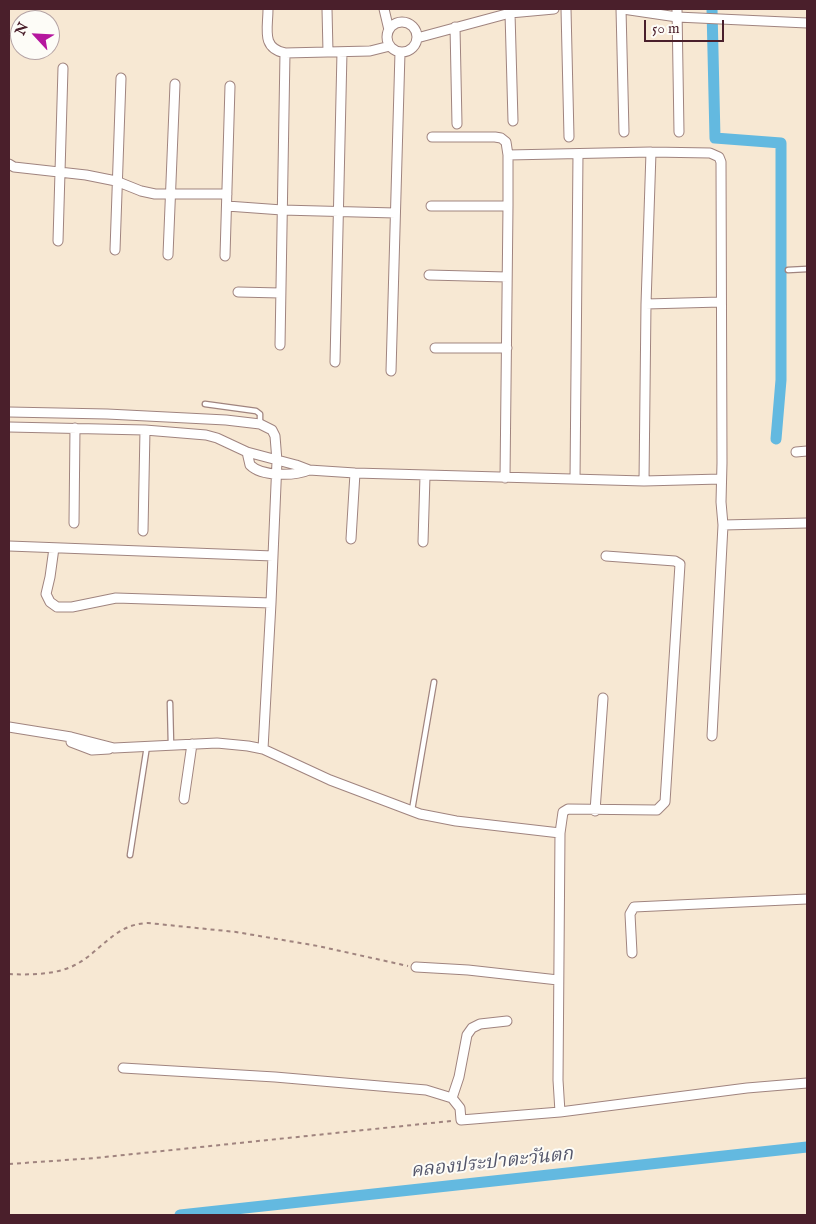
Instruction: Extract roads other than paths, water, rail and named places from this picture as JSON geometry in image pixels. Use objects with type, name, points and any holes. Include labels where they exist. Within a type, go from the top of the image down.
[{"type":"street","points":[[268,9],[268,43],[272,48],[285,52],[370,52],[390,46]]},
{"type":"street","points":[[328,9],[328,52]]},
{"type":"street","points":[[384,9],[388,30],[387,41],[390,46],[400,52]]},
{"type":"street","points":[[400,52],[411,48],[417,38],[455,27],[510,13],[554,9]]},
{"type":"street","points":[[566,9],[570,137]]},
{"type":"street","points":[[624,132],[622,9],[807,23]]},
{"type":"street","points":[[510,13],[513,121]]},
{"type":"street","points":[[677,13],[679,132]]},
{"type":"street","points":[[388,30],[392,25],[403,22],[413,27],[417,38]]},
{"type":"street","points":[[455,27],[457,124]]},
{"type":"street","points":[[280,345],[285,52]]},
{"type":"street","points":[[335,362],[342,52]]},
{"type":"street","points":[[391,371],[400,52]]},
{"type":"street","points":[[58,241],[63,68]]},
{"type":"street","points":[[115,250],[120,78]]},
{"type":"street","points":[[168,255],[175,84]]},
{"type":"street","points":[[225,256],[230,86]]},
{"type":"street","points":[[432,136],[501,138],[506,142],[508,155],[508,206],[505,478]]},
{"type":"street","points":[[508,155],[651,152],[710,153],[717,155],[720,159],[723,525],[712,736]]},
{"type":"street","points":[[644,481],[646,304],[651,152]]},
{"type":"street","points":[[575,479],[578,154]]},
{"type":"street","points":[[9,164],[60,171],[116,182],[141,191],[170,194],[226,194]]},
{"type":"street","points":[[227,206],[282,210],[395,213]]},
{"type":"street","points":[[431,206],[508,206]]},
{"type":"street","points":[[429,275],[507,277]]},
{"type":"street","points":[[238,292],[280,293]]},
{"type":"street","points":[[646,304],[721,302]]},
{"type":"street","points":[[435,348],[507,348]]},
{"type":"street","points":[[9,412],[107,414],[226,420],[267,426],[275,436],[277,461],[263,749]]},
{"type":"street","points":[[9,427],[145,430],[206,434],[247,452],[309,470],[425,476],[644,481],[722,478]]},
{"type":"street","points":[[74,523],[75,428]]},
{"type":"street","points":[[143,531],[145,430]]},
{"type":"street","points":[[247,452],[250,466],[253,468],[276,474],[302,473],[309,470]]},
{"type":"street","points":[[796,452],[807,452]]},
{"type":"street","points":[[351,539],[355,473]]},
{"type":"street","points":[[422,542],[425,476]]},
{"type":"street","points":[[723,525],[807,523]]},
{"type":"street","points":[[9,546],[273,556]]},
{"type":"street","points":[[54,548],[46,594],[50,602],[57,606],[72,607],[116,598],[271,603]]},
{"type":"street","points":[[560,1112],[558,1080],[558,980],[560,833],[563,812],[565,810],[657,810],[665,802],[681,566],[675,561],[606,556]]},
{"type":"street","points":[[595,811],[603,698]]},
{"type":"street","points":[[9,727],[71,737],[114,748]]},
{"type":"street","points":[[9,732],[68,742],[92,750],[192,744],[236,744],[263,749],[330,780],[420,814],[456,821],[560,833]]},
{"type":"street","points":[[184,799],[192,744]]},
{"type":"street","points":[[632,952],[630,914],[634,907],[807,899]]},
{"type":"street","points":[[416,967],[468,970],[558,980]]},
{"type":"street","points":[[452,1098],[459,1077],[467,1036],[472,1028],[480,1024],[508,1021]]},
{"type":"street","points":[[123,1068],[373,1084],[426,1090],[452,1098],[460,1108],[461,1120],[560,1112],[807,1083]]},
{"type":"lane","points":[[788,270],[807,269]]},
{"type":"lane","points":[[205,404],[256,411],[260,414],[260,424]]},
{"type":"lane","points":[[412,810],[434,682]]},
{"type":"lane","points":[[170,703],[171,745]]},
{"type":"lane","points":[[130,855],[147,746]]},
{"type":"waterway","points":[[712,9],[715,138],[781,143],[781,380],[776,439]]},
{"type":"waterway","name":"คลองประปาตะวันตก","points":[[180,1215],[807,1147]]}]
